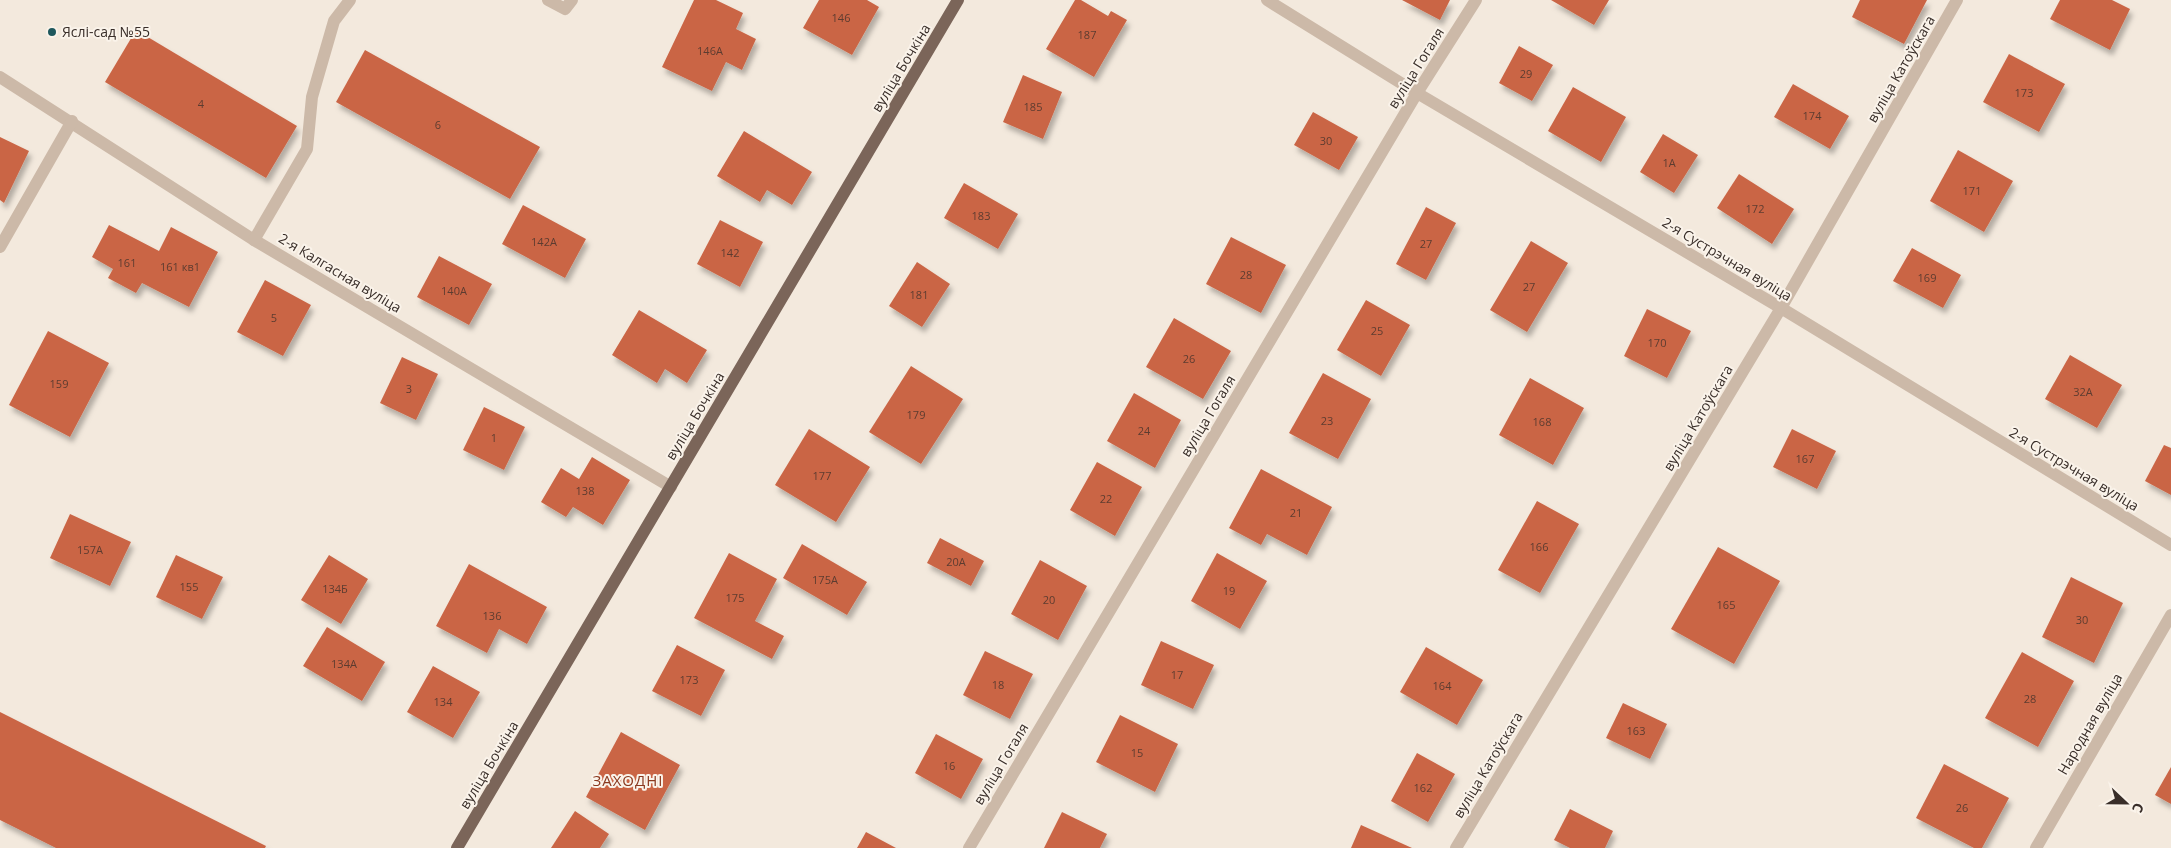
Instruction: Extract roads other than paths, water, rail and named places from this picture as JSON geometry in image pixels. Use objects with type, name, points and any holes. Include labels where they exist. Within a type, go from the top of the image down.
[{"type":"main road","name":"вуліца Бочкіна","points":[[457,848],[958,0]]},
{"type":"street","points":[[254,240],[307,149],[312,97],[334,21],[350,0]]},
{"type":"street","points":[[548,0],[565,9],[572,0]]},
{"type":"street","name":"2-я Сустрэчная вуліца","points":[[1267,0],[1417,93],[1781,308],[2171,546]]},
{"type":"street","name":"вуліца Гогаля","points":[[969,848],[1417,93],[1476,0]]},
{"type":"street","name":"вуліца Катоўскага","points":[[1456,848],[1781,308],[1958,0]]},
{"type":"street","name":"2-я Калгасная вуліца","points":[[0,77],[254,240],[671,487]]},
{"type":"street","points":[[0,247],[72,122]]},
{"type":"street","name":"Народная вуліца","points":[[2036,848],[2171,615]]},
{"type":"place","name":"Яслі-сад №55","points":[[52,32]]},
{"type":"district","name":"ЗАХОДНІ","points":[[628,781]]}]
